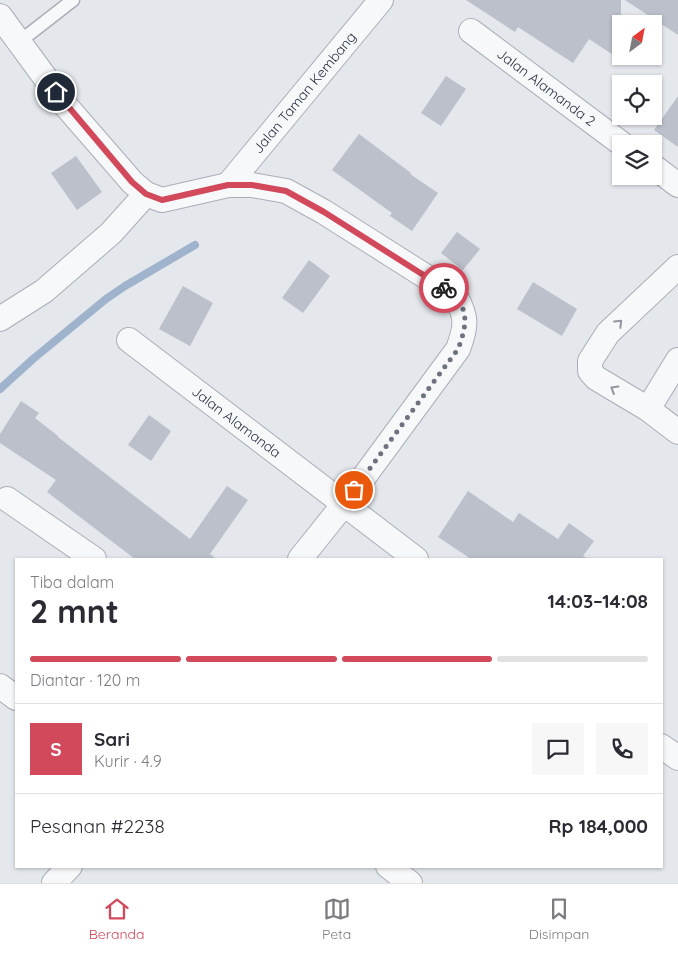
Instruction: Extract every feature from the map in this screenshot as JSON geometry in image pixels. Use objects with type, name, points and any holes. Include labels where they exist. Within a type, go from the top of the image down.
[{"type":"street","name":"Jalan Taman Kembang","points":[[228,185],[381,0]]},
{"type":"street","points":[[0,16],[66,106],[132,182],[146,194],[162,200],[228,185],[252,185],[286,191],[324,212],[454,295],[463,310],[466,324],[458,349],[344,504],[301,558]]},
{"type":"street","name":"Jalan Alamanda 2","points":[[471,31],[612,137]]},
{"type":"street","points":[[662,173],[678,185]]},
{"type":"street","points":[[0,319],[44,291],[111,233],[146,194]]},
{"type":"street","points":[[678,267],[608,333],[590,361],[590,371],[596,378],[648,409],[678,432]]},
{"type":"street","name":"Jalan Alamanda","points":[[129,340],[415,558]]},
{"type":"street","points":[[648,409],[678,360]]},
{"type":"street","points":[[6,500],[93,558]]},
{"type":"street","points":[[0,686],[15,697]]},
{"type":"street","points":[[663,747],[678,758]]},
{"type":"street","points":[[54,883],[68,868]]},
{"type":"street","points":[[391,868],[410,883]]},
{"type":"lane","points":[[19,42],[74,0]]},
{"type":"building","points":[[466,0],[621,0],[621,15],[612,15],[612,54],[589,39],[573,63],[518,27],[515,32]]},
{"type":"building","points":[[625,0],[678,0],[678,35],[662,24],[662,15],[648,15]]},
{"type":"building","points":[[446,76],[466,89],[441,126],[421,113]]},
{"type":"building","points":[[678,96],[678,147],[654,130],[658,125],[662,125],[662,119]]},
{"type":"building","points":[[359,134],[410,174],[438,193],[412,231],[390,216],[392,213],[332,170]]},
{"type":"building","points":[[76,156],[102,192],[77,210],[51,173]]},
{"type":"building","points":[[457,232],[480,249],[463,270],[441,253]]},
{"type":"building","points":[[309,260],[330,276],[303,313],[282,298]]},
{"type":"building","points":[[533,282],[577,309],[562,336],[517,309]]},
{"type":"building","points":[[183,286],[213,303],[190,346],[159,329]]},
{"type":"building","points":[[21,401],[39,413],[35,418],[58,437],[190,539],[227,486],[248,500],[210,554],[215,558],[134,558],[47,492],[56,480],[0,443],[0,434]]},
{"type":"building","points":[[149,415],[171,431],[151,461],[128,445]]},
{"type":"building","points":[[468,491],[513,522],[519,513],[558,539],[569,523],[594,541],[583,556],[586,558],[470,558],[438,537]]},
{"type":"waterway","points":[[0,389],[33,359],[106,299],[195,245]]},
{"type":"way so far","points":[[354,490],[458,349],[466,324],[463,310],[454,295],[444,288]]},
{"type":"route","points":[[56,92],[132,182],[146,194],[162,200],[228,185],[252,185],[286,191],[324,212],[444,288]]}]
